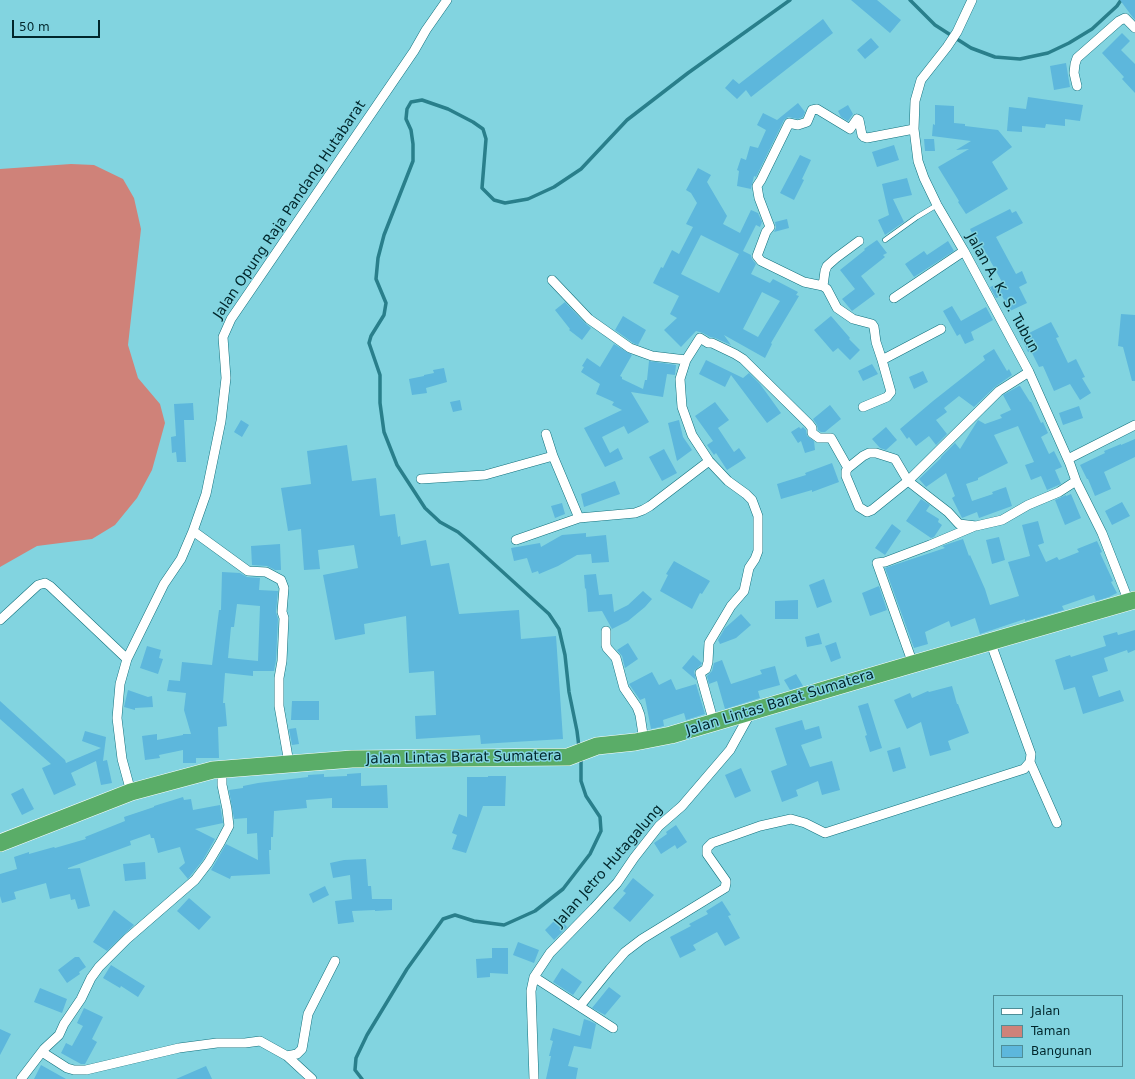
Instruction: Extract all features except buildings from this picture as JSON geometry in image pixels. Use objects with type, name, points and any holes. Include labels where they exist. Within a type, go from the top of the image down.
[{"type":"highway","name":"Jalan Lintas Barat Sumatera","points":[[0,843],[131,792],[213,770],[352,759],[568,758],[597,746],[644,741],[671,735],[990,641],[1132,601]]},
{"type":"street","name":"Jalan Opung Raja Pandang Hutabarat","points":[[131,792],[122,759],[117,718],[120,684],[127,659],[164,584],[181,559],[206,494],[221,421],[226,378],[223,337],[231,319],[402,69],[447,0]]},
{"type":"street","name":"Jalan A. K. S. Tubun","points":[[972,0],[956,32],[921,80],[915,101],[914,129],[918,161],[937,206],[964,251],[1029,372],[1068,459],[1076,481],[1102,533],[1132,601]]},
{"type":"street","points":[[1077,86],[1074,73],[1077,58],[1125,18],[1135,28]]},
{"type":"street","points":[[863,408],[887,397],[890,392],[876,342],[874,327],[872,324],[853,319],[837,308],[827,289],[823,286],[804,282],[761,261],[757,256],[766,232],[770,227],[759,198],[757,186],[762,180],[789,123],[798,125],[804,124],[807,122],[812,110],[818,109],[850,129],[857,119],[859,120],[862,135],[867,138],[914,129]]},
{"type":"street","points":[[823,286],[827,266],[859,241]]},
{"type":"street","points":[[894,298],[964,251]]},
{"type":"street","points":[[552,280],[589,319],[630,348],[652,356],[686,360]]},
{"type":"street","points":[[882,360],[942,329]]},
{"type":"street","points":[[714,723],[700,673],[706,669],[709,643],[731,606],[744,591],[749,568],[758,551],[758,516],[752,500],[728,480],[709,461],[692,435],[682,407],[680,379],[686,360],[700,338],[743,359],[809,424],[812,428],[812,433],[819,438],[831,438],[848,468]]},
{"type":"street","points":[[976,526],[959,524],[943,508],[908,481],[895,459],[876,452],[869,453],[863,456],[846,471],[846,476],[859,507],[867,512],[872,510],[908,481],[999,390],[1029,372]]},
{"type":"street","points":[[1068,459],[1135,425]]},
{"type":"street","points":[[546,434],[553,456],[579,518]]},
{"type":"street","points":[[421,479],[485,475],[553,456]]},
{"type":"street","points":[[516,540],[579,518],[635,513],[643,510],[709,461]]},
{"type":"street","points":[[913,664],[877,563],[885,562],[930,546],[976,526],[1002,520],[1028,505],[1059,492],[1076,481]]},
{"type":"street","points":[[193,531],[248,571],[266,572],[281,580],[284,588],[282,612],[284,618],[282,661],[279,678],[279,706],[289,763]]},
{"type":"street","points":[[0,620],[38,585],[45,583],[127,659]]},
{"type":"street","points":[[606,631],[607,648],[616,658],[624,688],[637,707],[640,715],[644,741]]},
{"type":"street","points":[[990,641],[1031,754],[1030,762],[1057,823]]},
{"type":"street","name":"Jalan Jetro Hutagalung","points":[[534,1079],[531,991],[534,977],[550,953],[617,882],[659,826],[682,806],[730,750],[752,711]]},
{"type":"street","points":[[580,1006],[625,952],[642,938],[725,888],[726,881],[707,854],[707,848],[712,842],[760,826],[791,819],[798,820],[825,833],[1024,769],[1030,762]]},
{"type":"street","points":[[21,1079],[42,1052],[59,1035],[64,1024],[81,999],[91,978],[99,967],[127,939],[195,880],[208,863],[229,826],[222,785],[222,769]]},
{"type":"street","points":[[287,1056],[297,1054],[302,1049],[308,1014],[335,961]]},
{"type":"street","points":[[534,977],[613,1028]]},
{"type":"street","points":[[42,1052],[67,1068],[74,1070],[86,1070],[179,1048],[217,1043],[260,1041],[287,1056],[312,1079]]},
{"type":"lane","points":[[885,240],[917,217],[937,206]]},
{"type":"green space","points":[[71,164],[94,165],[123,179],[134,198],[141,229],[128,345],[138,378],[160,404],[165,423],[152,470],[137,498],[115,525],[92,539],[37,546],[0,567],[0,169]]},
{"type":"waterway","points":[[579,747],[569,692],[565,655],[559,629],[549,614],[472,544],[458,532],[440,522],[425,508],[397,465],[384,432],[380,403],[380,375],[369,343],[371,336],[384,315],[386,303],[376,279],[378,258],[384,235],[413,161],[411,130],[406,119],[407,109],[411,102],[422,100],[448,109],[483,129],[486,139],[482,188],[494,200],[505,203],[528,199],[554,187],[581,169],[627,120],[688,73],[790,0]]},
{"type":"waterway","points":[[910,0],[935,25],[971,48],[995,57],[1020,59],[1048,53],[1069,43],[1092,29],[1117,6],[1121,0]]},
{"type":"waterway","points":[[362,1079],[355,1070],[356,1058],[367,1035],[407,969],[443,919],[455,915],[474,921],[504,925],[535,911],[563,889],[590,854],[601,831],[600,817],[586,796],[581,781],[581,757]]}]
